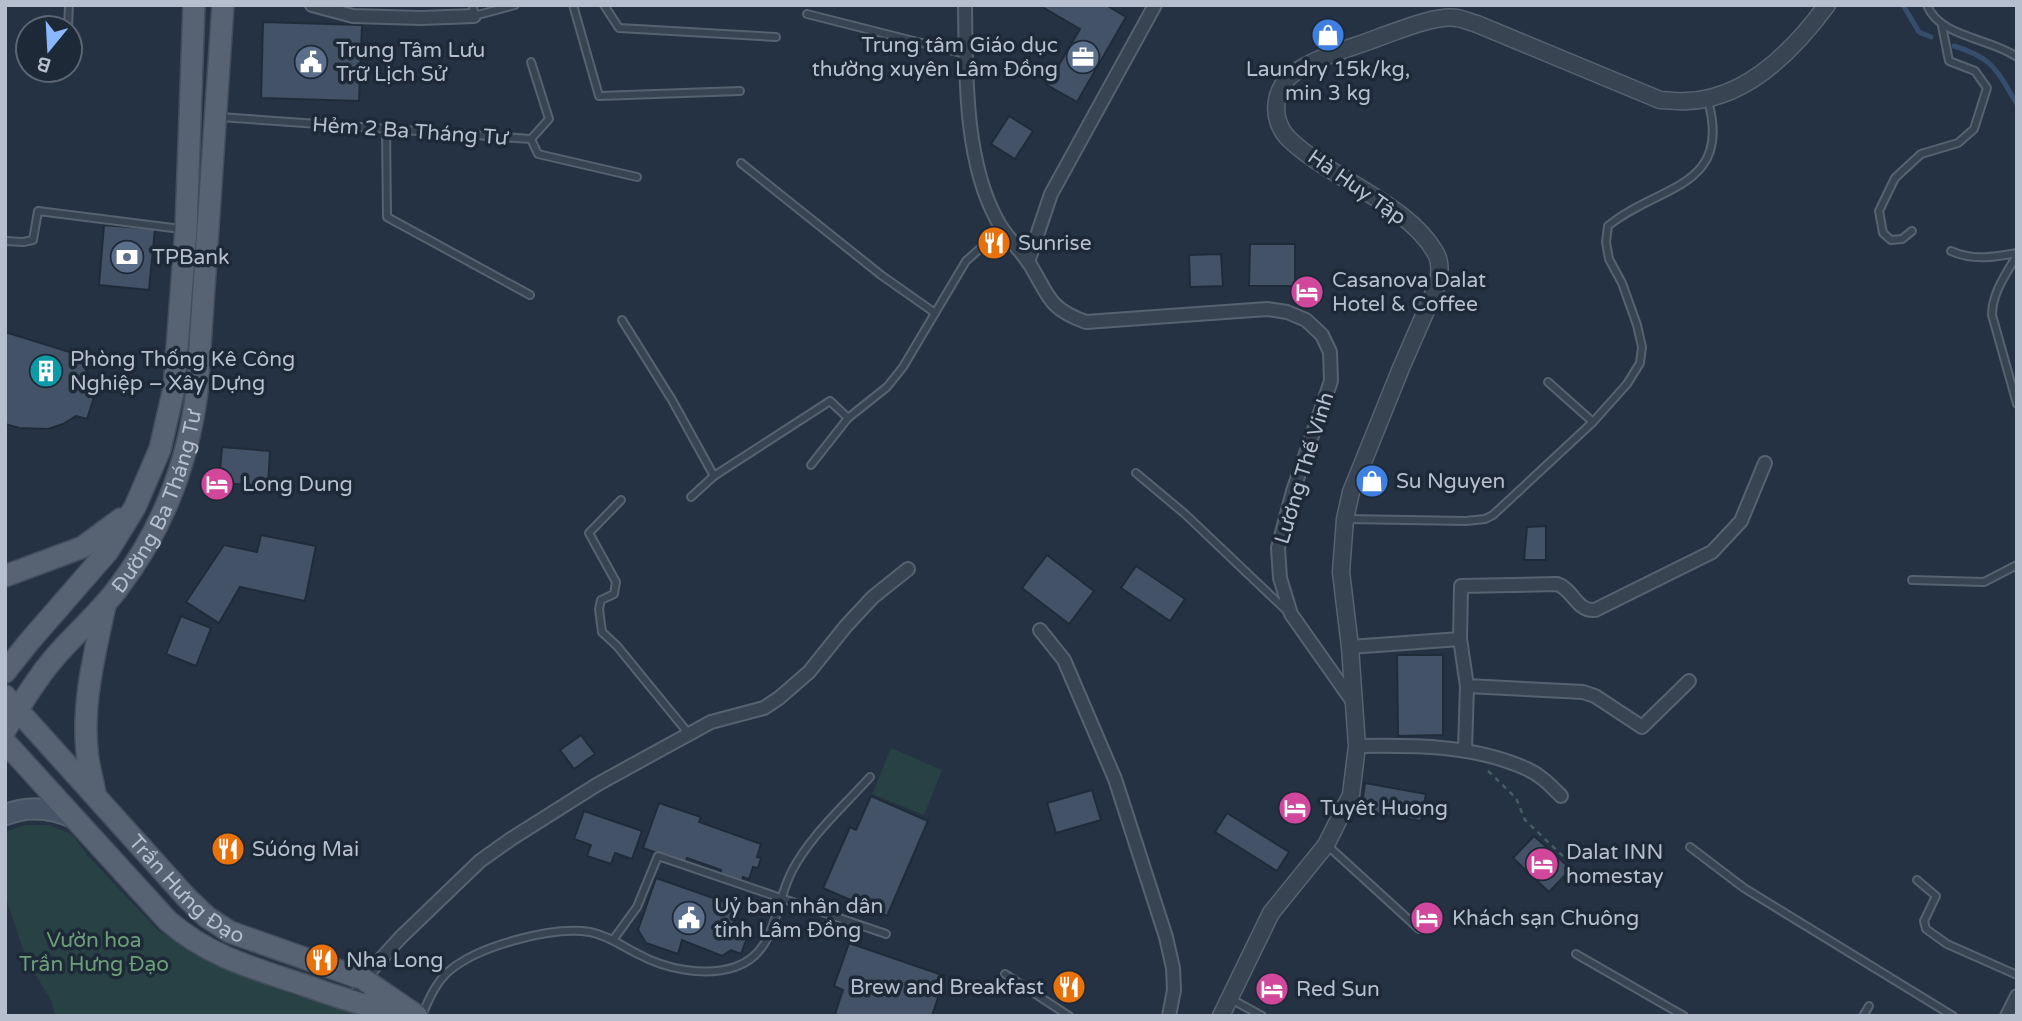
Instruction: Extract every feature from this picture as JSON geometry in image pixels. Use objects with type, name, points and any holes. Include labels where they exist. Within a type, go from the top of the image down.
[{"type":"main road","name":"Đường Ba Tháng Tư","points":[[5,672],[100,561],[135,507],[152,469],[168,419],[174,388],[186,229],[194,5]]},
{"type":"main road","name":"Đường Ba Tháng Tư","points":[[5,730],[12,702],[106,603],[134,566],[162,518],[181,469],[198,391],[223,5]]},
{"type":"main road","points":[[5,576],[82,547],[111,528],[135,507],[162,518]]},
{"type":"main road","points":[[96,796],[87,753],[86,725],[94,655],[106,603]]},
{"type":"main road","name":"Trần Hưng Đạo","points":[[12,702],[207,917],[230,932],[363,979],[417,1016]]},
{"type":"main road","name":"Trần Hưng Đạo","points":[[5,742],[168,921],[199,945],[247,967],[355,1004],[407,1016]]},
{"type":"main road","points":[[5,815],[38,808],[74,818]]},
{"type":"street","points":[[312,5],[353,16],[421,18],[474,10]]},
{"type":"street","name":"Lương Thế Vinh","points":[[965,5],[973,156],[982,189],[1002,229],[1028,262],[1045,294],[1064,314],[1086,322],[1267,309],[1287,312],[1306,320],[1322,335],[1330,352],[1331,381],[1293,491],[1278,548],[1280,578],[1291,614],[1353,702]]},
{"type":"street","points":[[1028,262],[1051,194],[1155,5]]},
{"type":"street","name":"Hà Huy Tập","points":[[1221,1016],[1271,913],[1326,845],[1351,794],[1357,746],[1341,572],[1345,519],[1351,492],[1438,283],[1440,270],[1437,254],[1421,233],[1387,205],[1321,164],[1287,137],[1277,118],[1275,100],[1280,87],[1294,72],[1323,57],[1426,22],[1455,17],[1660,100],[1688,102],[1707,99],[1757,78],[1794,46],[1827,5]]},
{"type":"street","points":[[1465,750],[1467,686],[1460,639],[1461,586],[1557,584],[1590,611],[1701,559],[1721,544],[1741,521],[1765,463]]},
{"type":"street","points":[[355,1004],[363,979],[480,861],[598,784],[711,722],[764,708],[779,698],[809,672],[873,597],[908,569]]},
{"type":"street","points":[[1040,631],[1064,660],[1115,779],[1166,937],[1174,990],[1169,1016]]},
{"type":"street","points":[[1350,647],[1460,639]]},
{"type":"street","points":[[1467,686],[1583,692],[1595,696],[1642,727],[1689,681]]},
{"type":"street","points":[[1357,746],[1412,745],[1465,750],[1528,769],[1561,796]]},
{"type":"street","points":[[2007,1016],[2017,996]]},
{"type":"lane","points":[[573,5],[599,96],[740,91]]},
{"type":"lane","points":[[604,5],[620,28],[776,37]]},
{"type":"lane","points":[[1912,231],[1902,239],[1891,240],[1883,233],[1879,211],[1895,178],[1921,154],[1958,143],[1974,129],[1987,88],[1975,71],[1949,61],[1942,26],[1927,5]]},
{"type":"lane","points":[[474,10],[513,6]]},
{"type":"lane","points":[[807,14],[967,54]]},
{"type":"lane","points":[[1942,26],[2004,48],[2017,57]]},
{"type":"lane","points":[[531,62],[549,119],[531,139]]},
{"type":"lane","points":[[1345,519],[1485,519],[1503,508],[1593,422],[1627,384],[1642,354],[1634,314],[1609,259],[1606,242],[1608,226],[1623,214],[1685,183],[1704,164],[1713,145],[1713,118],[1707,99]]},
{"type":"lane","name":"Hẻm 2 Ba Tháng Tư","points":[[215,117],[531,139],[538,154],[637,177]]},
{"type":"lane","points":[[386,129],[387,217],[530,295]]},
{"type":"lane","points":[[741,163],[881,275],[935,313]]},
{"type":"lane","points":[[5,241],[33,240],[38,211],[186,229]]},
{"type":"lane","points":[[810,465],[848,418],[887,387],[903,367],[966,261],[1002,229]]},
{"type":"lane","points":[[1951,251],[1964,257],[2017,254]]},
{"type":"lane","points":[[2017,254],[1995,296],[1992,315],[2017,404]]},
{"type":"lane","points":[[622,320],[672,400],[714,476]]},
{"type":"lane","points":[[1548,382],[1593,422]]},
{"type":"lane","points":[[691,497],[714,476],[830,401],[848,418]]},
{"type":"lane","points":[[1136,474],[1185,514],[1291,614]]},
{"type":"lane","points":[[621,500],[589,533],[616,582],[614,594],[601,600],[599,609],[602,632],[617,646],[689,734]]},
{"type":"lane","points":[[1912,580],[1984,582],[2017,565]]},
{"type":"lane","points":[[422,1016],[429,998],[449,971],[474,956],[522,939],[558,931],[591,932],[613,940],[641,956],[679,969],[713,971],[735,967],[758,956],[791,872],[805,849],[870,777]]},
{"type":"lane","points":[[1326,845],[1419,929]]},
{"type":"lane","points":[[1690,847],[1744,888],[1953,1016]]},
{"type":"lane","points":[[613,940],[637,907],[657,856],[886,934]]},
{"type":"lane","points":[[1917,880],[1936,896],[1924,920],[1926,929],[1947,944],[2017,975]]},
{"type":"lane","points":[[1576,954],[1684,1016]]},
{"type":"lane","points":[[1004,974],[1069,1016]]},
{"type":"lane","points":[[1229,998],[1262,1016]]},
{"type":"lane","points":[[1863,1016],[1869,1006]]},
{"type":"path","points":[[1465,750],[1516,798],[1525,820],[1567,860]]},
{"type":"green space","points":[[891,748],[942,770],[924,815],[872,794]]},
{"type":"green space","name":"Vườn hoa Trần Hưng Đạo","points":[[25,825],[49,825],[72,834],[89,857],[158,930],[182,944],[232,968],[363,1016],[55,1016],[52,1002],[26,959],[5,895],[5,832]]},
{"type":"building","name":"Trung tâm Giáo dục thường xuyên Lâm Đồng","points":[[1039,5],[1106,5],[1126,17],[1077,102],[1047,85],[1080,29]]},
{"type":"building","name":"Trung Tâm Lưu Trữ Lịch Sử","points":[[263,22],[362,25],[359,101],[261,98]]},
{"type":"building","points":[[1009,116],[1033,131],[1015,159],[991,144]]},
{"type":"building","name":"TPBank","points":[[104,225],[155,229],[149,290],[99,285]]},
{"type":"building","points":[[1250,244],[1295,244],[1295,286],[1249,286]]},
{"type":"building","points":[[1221,254],[1223,286],[1190,287],[1189,255]]},
{"type":"building","name":"Phòng Thống Kê Công Nghiệp – Xây Dựng","points":[[5,332],[76,354],[97,388],[87,419],[76,416],[48,429],[19,428],[5,424]]},
{"type":"building","points":[[222,447],[270,451],[268,486],[219,483]]},
{"type":"building","points":[[1546,526],[1546,560],[1524,560],[1527,527]]},
{"type":"building","points":[[261,535],[316,546],[305,601],[240,587],[219,623],[186,602],[224,545],[257,552]]},
{"type":"building","points":[[1047,555],[1094,591],[1069,624],[1022,588]]},
{"type":"building","points":[[1136,566],[1185,599],[1170,621],[1121,588]]},
{"type":"building","points":[[181,616],[211,628],[196,666],[166,654]]},
{"type":"building","points":[[1397,655],[1443,655],[1443,735],[1398,736]]},
{"type":"building","points":[[581,735],[595,754],[574,769],[560,750]]},
{"type":"building","points":[[1365,783],[1426,794],[1421,821],[1361,811]]},
{"type":"building","points":[[1092,790],[1101,820],[1056,833],[1047,803]]},
{"type":"building","points":[[871,796],[928,821],[887,916],[823,888],[850,827],[856,830]]},
{"type":"building","points":[[659,803],[701,817],[699,822],[761,844],[757,857],[761,858],[758,868],[753,867],[749,879],[743,877],[741,883],[720,875],[721,870],[687,858],[685,863],[643,848]]},
{"type":"building","points":[[584,811],[642,831],[632,859],[615,853],[611,864],[587,856],[591,845],[574,839]]},
{"type":"building","points":[[1227,813],[1289,852],[1277,871],[1215,832]]},
{"type":"building","name":"Dalat INN homestay","points":[[1534,836],[1571,869],[1549,892],[1513,858]]},
{"type":"building","name":"Uỷ ban nhân dân tỉnh Lâm Đồng","points":[[656,878],[739,907],[731,930],[748,935],[741,954],[731,950],[722,956],[682,940],[678,954],[646,943],[638,930]]},
{"type":"building","points":[[849,943],[945,976],[932,1016],[835,1014],[843,990],[834,986]]},
{"type":"waterway","points":[[1903,5],[1919,32],[1931,37]]},
{"type":"waterway","points":[[1954,46],[1978,55],[1993,67],[2017,104]]},
{"type":"place","name":"Laundry 15k/kg, min 3 kg","points":[[1328,35]]},
{"type":"place","name":"Trung tâm Giáo dục thường xuyên Lâm Đồng","points":[[1083,57]]},
{"type":"place","name":"Trung Tâm Lưu Trữ Lịch Sử","points":[[311,62]]},
{"type":"place","name":"Sunrise","points":[[994,243]]},
{"type":"place","name":"TPBank","points":[[127,257]]},
{"type":"place","name":"Casanova Dalat Hotel & Coffee","points":[[1307,292]]},
{"type":"place","name":"Phòng Thống Kê Công Nghiệp – Xây Dựng","points":[[46,371]]},
{"type":"place","name":"Su Nguyen","points":[[1372,481]]},
{"type":"place","name":"Long Dung","points":[[217,484]]},
{"type":"place","name":"Tuyêt Huong","points":[[1295,808]]},
{"type":"place","name":"Súóng Mai","points":[[228,849]]},
{"type":"place","name":"Dalat INN homestay","points":[[1542,864]]},
{"type":"place","name":"Uỷ ban nhân dân tỉnh Lâm Đồng","points":[[689,918]]},
{"type":"place","name":"Khách sạn Chuông","points":[[1427,918]]},
{"type":"place","name":"Nha Long","points":[[322,960]]},
{"type":"place","name":"Brew and Breakfast","points":[[1069,987]]},
{"type":"place","name":"Red Sun","points":[[1272,989]]}]
